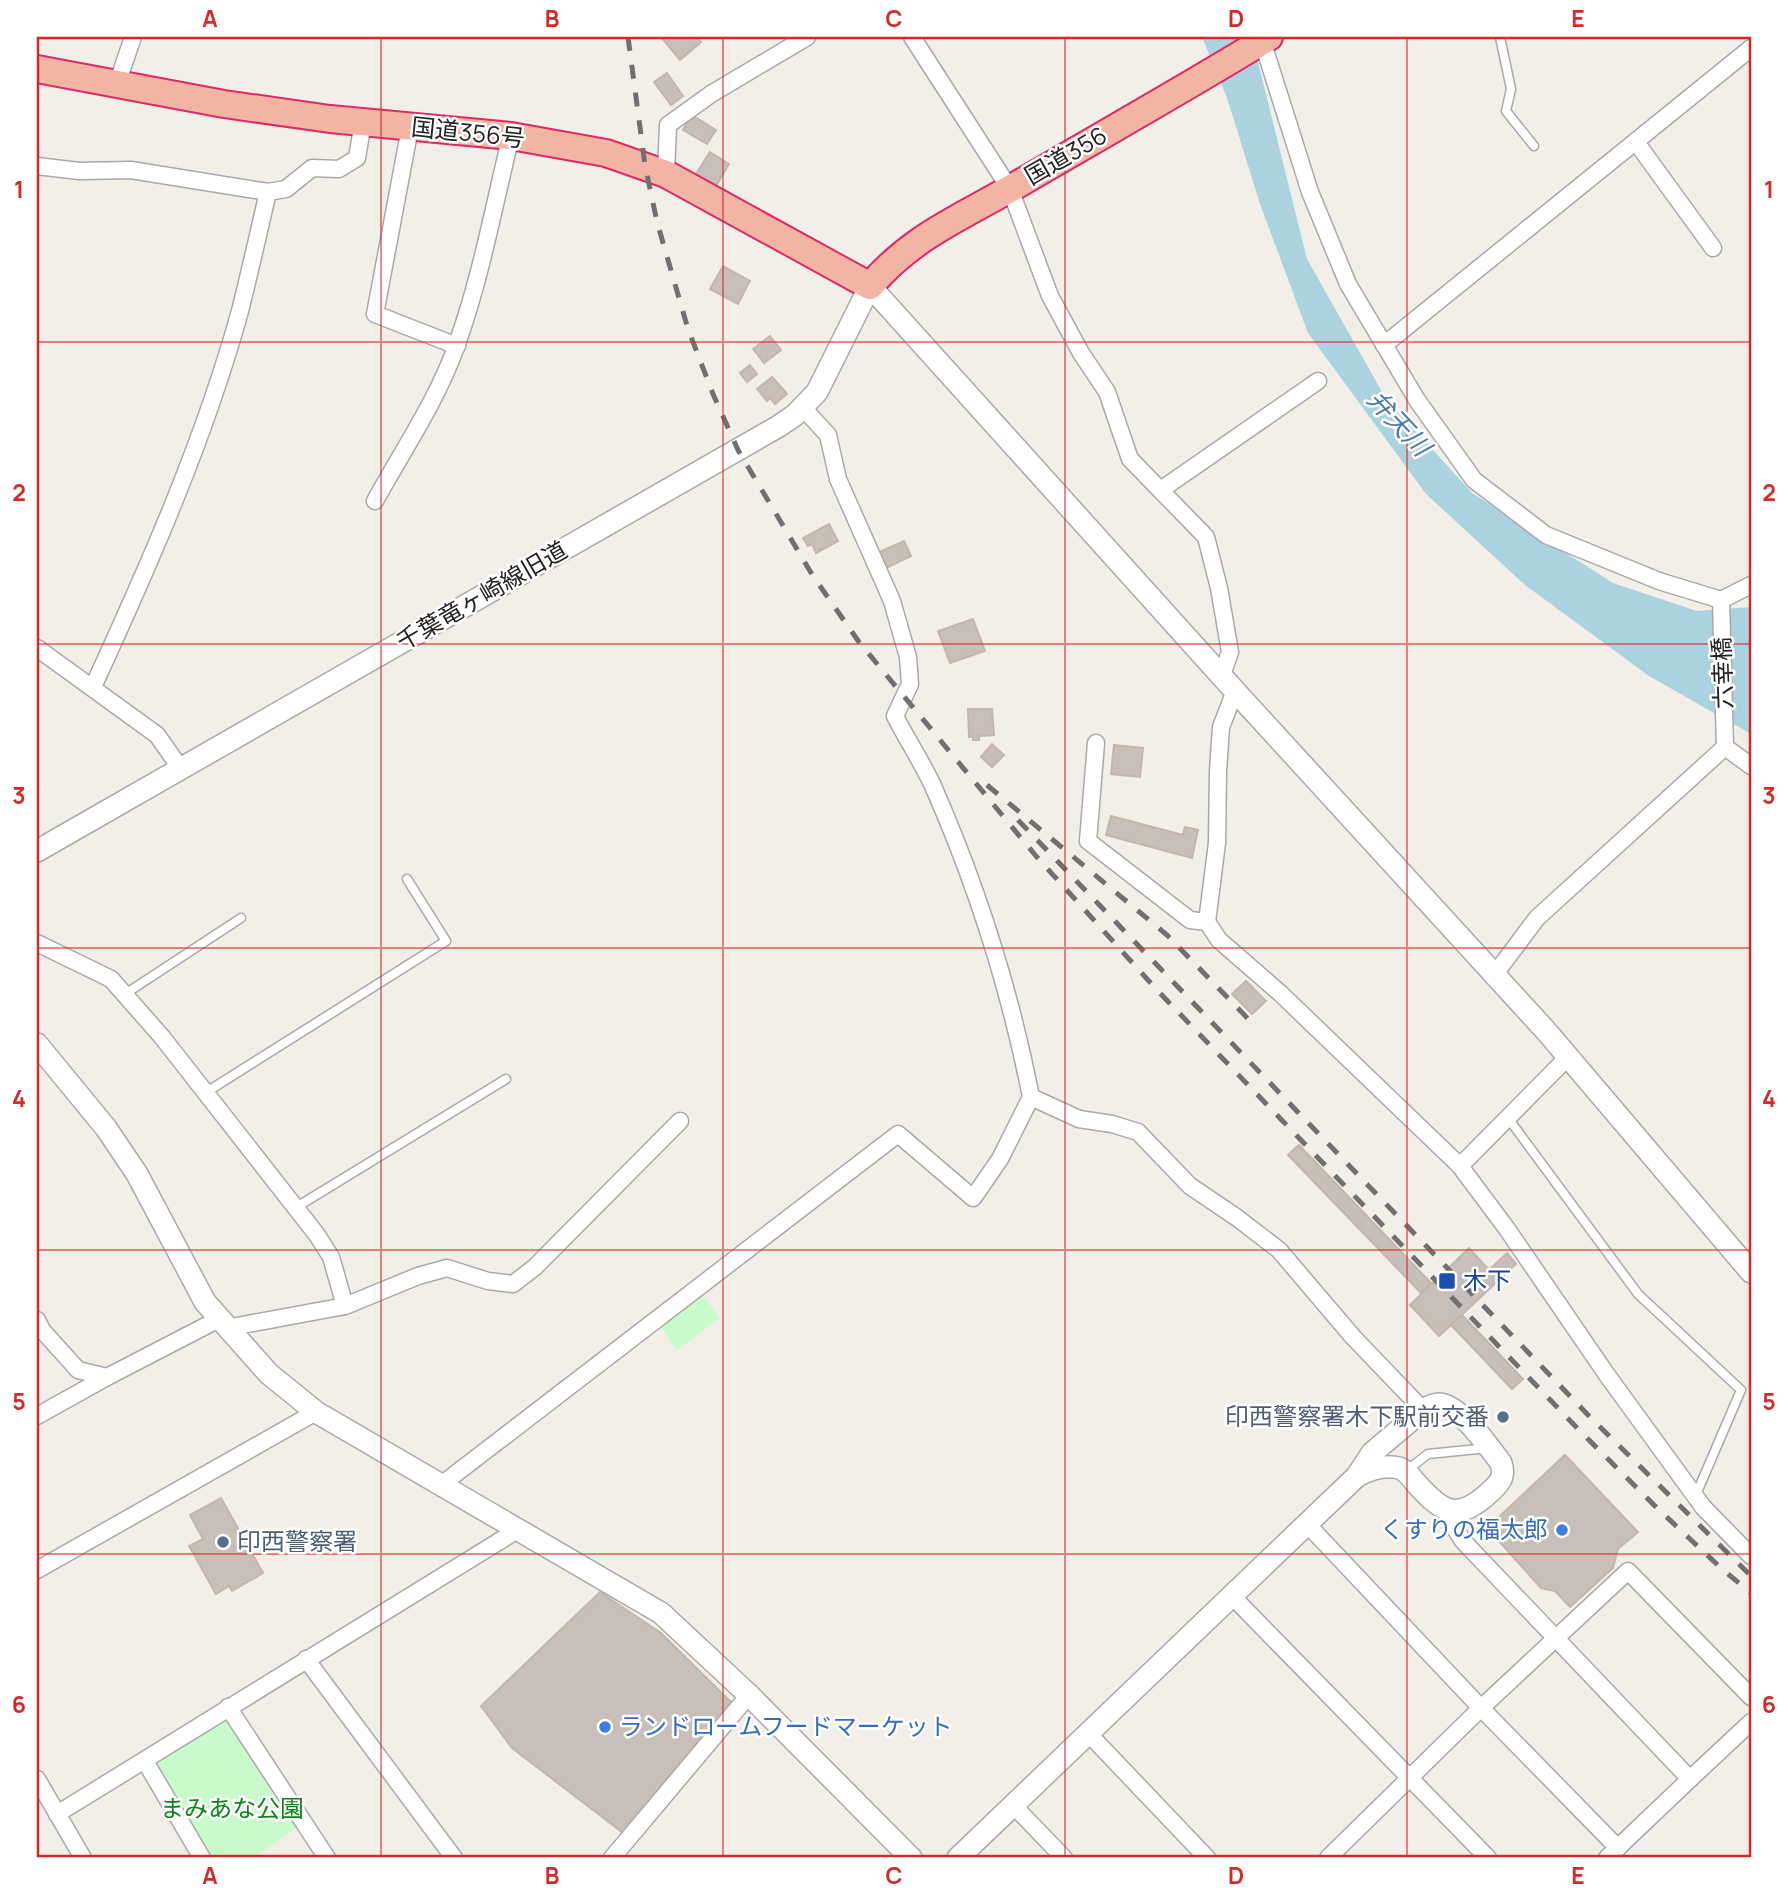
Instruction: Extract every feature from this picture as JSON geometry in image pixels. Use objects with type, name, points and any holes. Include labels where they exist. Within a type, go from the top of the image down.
[{"type":"highway","name":"国道356","points":[[870,286],[903,251],[922,237],[1010,189],[1263,40]]},
{"type":"highway","name":"国道356号","points":[[37,69],[224,104],[410,128],[511,136],[606,153],[666,174],[870,286]]},
{"type":"street","points":[[117,84],[133,37]]},
{"type":"street","points":[[666,174],[668,125],[710,94],[807,37]]},
{"type":"street","points":[[912,37],[1010,189],[1050,296],[1081,353],[1107,392],[1130,458],[1206,537],[1219,589],[1230,652],[1218,771],[1217,843],[1207,922],[1219,940],[1281,995],[1460,1166],[1695,1497],[1751,1556]]},
{"type":"street","points":[[1263,40],[1310,192],[1348,284],[1417,400],[1474,480],[1546,535],[1659,581],[1721,600],[1751,585]]},
{"type":"street","points":[[1384,345],[1751,48]]},
{"type":"street","points":[[37,166],[79,171],[131,170],[268,192],[286,189],[312,168],[339,169],[357,158],[363,122]]},
{"type":"street","points":[[410,128],[375,314],[457,346]]},
{"type":"street","points":[[375,501],[430,403],[457,346],[511,136]]},
{"type":"street","points":[[1636,142],[1713,248]]},
{"type":"street","points":[[93,687],[146,570],[202,426],[239,312],[268,192]]},
{"type":"street","points":[[870,286],[1495,974],[1751,1272]]},
{"type":"street","name":"千葉竜ヶ崎線旧道","points":[[37,851],[779,426],[803,408],[817,392],[870,286]]},
{"type":"street","points":[[1161,489],[1318,381]]},
{"type":"street","points":[[440,1485],[898,1134],[973,1198],[1000,1159],[1031,1097],[1012,1012],[975,891],[932,784],[895,716],[911,684],[908,657],[892,601],[838,479],[828,435],[803,408]]},
{"type":"street","name":"六幸橋","points":[[1721,600],[1725,747]]},
{"type":"street","points":[[37,648],[158,735],[181,769]]},
{"type":"street","points":[[1096,743],[1088,841],[1189,920],[1207,922]]},
{"type":"street","points":[[1495,974],[1537,918],[1725,747],[1751,766]]},
{"type":"street","points":[[37,943],[111,979],[125,994],[331,1257],[345,1306]]},
{"type":"street","points":[[37,1044],[106,1128],[137,1174],[205,1302],[269,1374],[317,1412],[661,1613],[749,1695],[911,1858]]},
{"type":"street","points":[[1460,1166],[1569,1057]]},
{"type":"street","points":[[1031,1097],[1079,1119],[1112,1124],[1138,1132],[1190,1186],[1279,1250],[1353,1337],[1423,1410]]},
{"type":"street","points":[[37,1416],[107,1377],[222,1323],[345,1306],[418,1276],[447,1268],[488,1281],[513,1284],[535,1267],[680,1121]]},
{"type":"street","points":[[37,1320],[42,1330],[78,1370],[107,1377]]},
{"type":"street","points":[[958,1858],[1357,1476],[1366,1460],[1423,1410],[1439,1404],[1459,1413],[1501,1463],[1503,1478],[1476,1505],[1466,1510],[1443,1507],[1432,1501],[1406,1471],[1394,1452],[1396,1434]]},
{"type":"street","points":[[37,1570],[317,1412]]},
{"type":"street","points":[[1357,1476],[1381,1467],[1406,1471]]},
{"type":"street","points":[[1454,1510],[1455,1530],[1463,1541],[1690,1779]]},
{"type":"street","points":[[1307,1524],[1613,1853],[1751,1722]]},
{"type":"street","points":[[57,1814],[519,1529]]},
{"type":"street","points":[[1328,1858],[1555,1637],[1628,1571],[1751,1698]]},
{"type":"street","points":[[1232,1596],[1488,1858]]},
{"type":"street","points":[[306,1659],[454,1858]]},
{"type":"street","points":[[612,1858],[749,1695]]},
{"type":"street","points":[[228,1707],[327,1858]]},
{"type":"street","points":[[1088,1733],[1207,1858]]},
{"type":"street","points":[[145,1760],[202,1858]]},
{"type":"street","points":[[37,1779],[83,1858]]},
{"type":"street","points":[[1014,1806],[1064,1858]]},
{"type":"lane","points":[[1500,37],[1511,89],[1506,111],[1534,146]]},
{"type":"lane","points":[[205,1093],[446,941],[407,879]]},
{"type":"lane","points":[[125,994],[241,919]]},
{"type":"lane","points":[[295,1208],[506,1079]]},
{"type":"lane","points":[[1508,1118],[1637,1294],[1741,1390],[1695,1497]]},
{"type":"lane","points":[[1406,1471],[1428,1454],[1489,1448]]},
{"type":"green space","points":[[699,1290],[720,1318],[677,1350],[658,1323]]},
{"type":"green space","name":"まみあな公園","points":[[225,1716],[297,1827],[254,1858],[210,1858],[151,1759]]},
{"type":"water","name":"弁天川","points":[[1202,37],[1246,37],[1257,58],[1307,259],[1385,397],[1472,493],[1613,583],[1697,611],[1751,607],[1751,734],[1649,676],[1525,585],[1426,494],[1308,333],[1260,204],[1227,98]]},
{"type":"building","points":[[661,37],[697,37],[701,42],[680,60]]},
{"type":"building","points":[[667,73],[683,96],[671,105],[654,82]]},
{"type":"building","points":[[692,115],[716,130],[707,144],[683,130]]},
{"type":"building","points":[[710,152],[729,164],[716,186],[696,174]]},
{"type":"building","points":[[723,266],[750,281],[738,304],[710,289]]},
{"type":"building","points":[[770,336],[781,350],[764,363],[753,349]]},
{"type":"building","points":[[750,365],[757,374],[747,382],[740,373]]},
{"type":"building","points":[[772,377],[787,394],[775,404],[770,398],[767,401],[757,389]]},
{"type":"building","points":[[829,524],[838,541],[816,553],[812,544],[808,546],[803,538]]},
{"type":"building","points":[[904,541],[911,556],[884,569],[877,553]]},
{"type":"building","points":[[973,619],[985,651],[950,663],[938,631]]},
{"type":"building","points":[[968,709],[992,709],[994,735],[979,736],[979,740],[973,740],[973,736],[969,737]]},
{"type":"building","points":[[992,744],[1004,755],[992,767],[981,757]]},
{"type":"building","points":[[1114,745],[1143,748],[1140,777],[1111,774]]},
{"type":"building","points":[[1111,816],[1183,835],[1185,827],[1198,830],[1192,858],[1106,835]]},
{"type":"building","points":[[1246,981],[1266,1001],[1252,1014],[1232,994]]},
{"type":"building","points":[[1299,1145],[1431,1283],[1421,1293],[1288,1155]]},
{"type":"building","points":[[1469,1248],[1489,1270],[1507,1253],[1516,1264],[1439,1336],[1410,1305]]},
{"type":"building","points":[[1462,1315],[1523,1379],[1512,1389],[1451,1325]]},
{"type":"building","name":"くすりの福太郎","points":[[1565,1455],[1638,1532],[1618,1549],[1613,1568],[1570,1607],[1555,1591],[1541,1588],[1487,1528]]},
{"type":"building","points":[[221,1498],[263,1573],[232,1591],[229,1586],[216,1594],[189,1546],[203,1539],[190,1515]]},
{"type":"building","name":"ランドロームフードマーケット","points":[[600,1592],[661,1633],[733,1704],[623,1833],[512,1748],[481,1706]]},
{"type":"railway","points":[[628,37],[645,165],[657,222],[688,329],[738,450],[813,576],[859,642],[1036,856],[1157,990],[1580,1431],[1657,1508],[1751,1593]]},
{"type":"railway","points":[[987,785],[1167,935],[1257,1028]]},
{"type":"railway","points":[[1018,820],[1591,1418],[1751,1576]]},
{"type":"place","name":"木下","points":[[1447,1281]]},
{"type":"place","name":"印西警察署木下駅前交番","points":[[1503,1417]]},
{"type":"place","name":"くすりの福太郎","points":[[1562,1530]]},
{"type":"place","name":"印西警察署","points":[[223,1542]]},
{"type":"place","name":"ランドロームフードマーケット","points":[[605,1727]]}]
